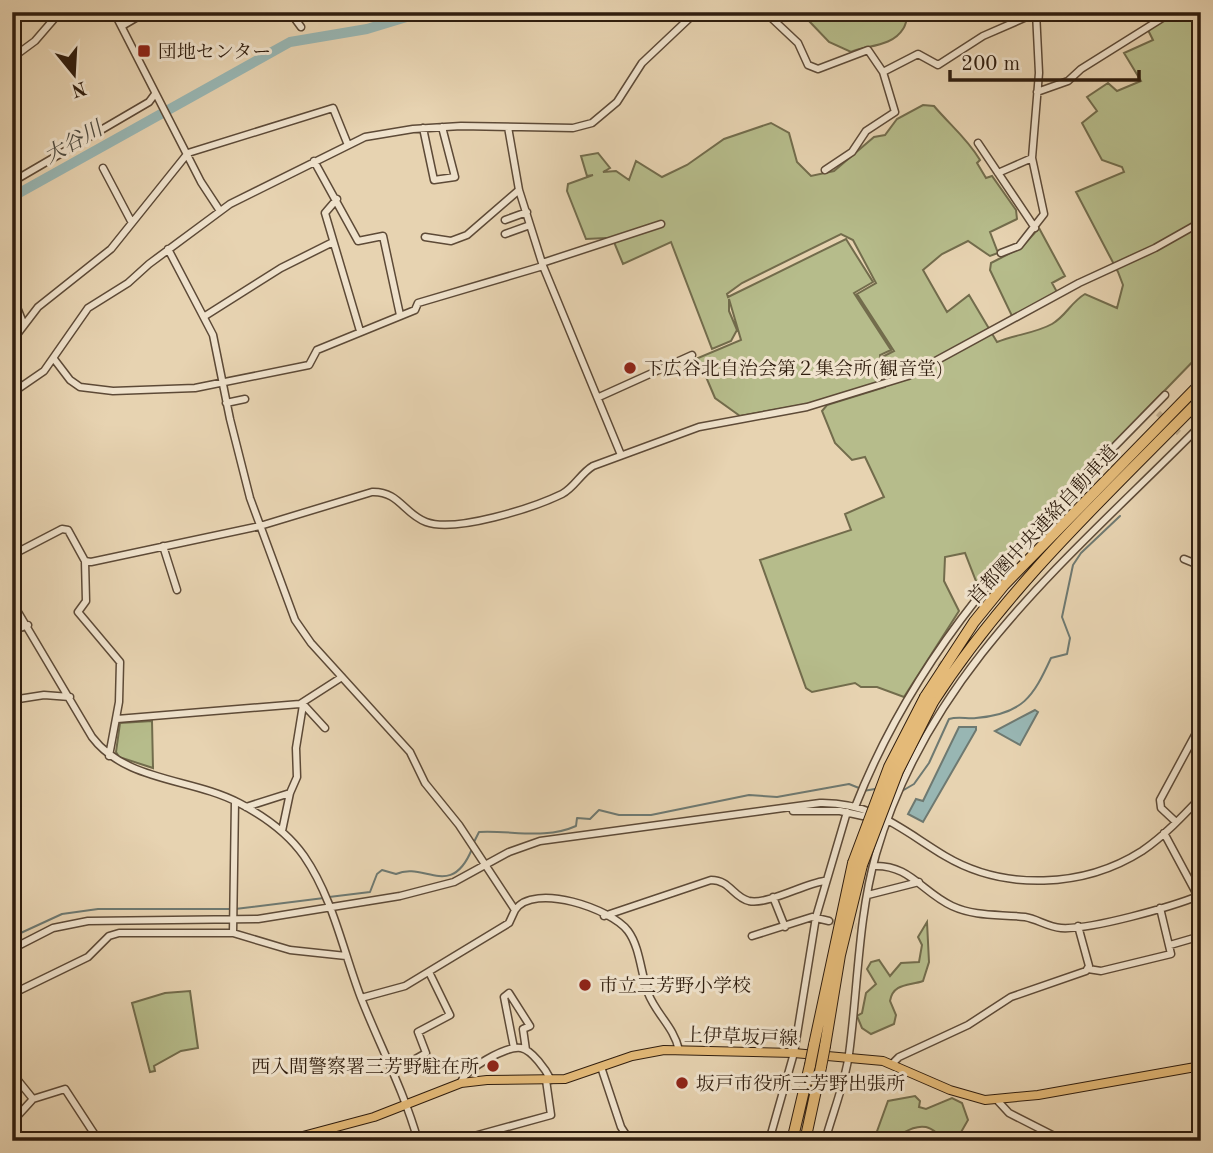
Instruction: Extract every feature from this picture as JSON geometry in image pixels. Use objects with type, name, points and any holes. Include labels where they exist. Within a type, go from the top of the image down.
[{"type":"highway","name":"首都圏中央連絡自動車道","points":[[792,1141],[857,864],[929,700],[974,622],[1004,585],[1201,383]]},
{"type":"highway","name":"首都圏中央連絡自動車道","points":[[929,700],[1012,592],[1201,399]]},
{"type":"highway","name":"首都圏中央連絡自動車道","points":[[805,1141],[825,1046],[857,864]]},
{"type":"main road","name":"上伊草坂戸線","points":[[284,1141],[312,1137],[408,1105],[461,1083],[565,1079],[640,1054],[678,1050],[794,1052],[893,1063],[950,1090],[985,1100],[1201,1066]]},
{"type":"street","points":[[12,58],[36,41],[60,12]]},
{"type":"street","points":[[114,12],[155,94],[164,105],[201,183],[219,211]]},
{"type":"street","points":[[122,26],[146,12]]},
{"type":"street","points":[[290,12],[301,27]]},
{"type":"street","points":[[12,393],[44,371],[88,308],[128,282],[219,211],[365,137],[423,128],[573,128],[592,123],[617,102],[642,64],[696,12]]},
{"type":"street","points":[[765,12],[798,43],[808,65],[818,69],[868,50],[883,72],[895,113],[866,131],[844,159],[825,170]]},
{"type":"street","points":[[1037,92],[1068,81],[1081,69],[1172,12]]},
{"type":"street","points":[[883,72],[918,54],[938,65],[983,36],[1037,13],[1039,41],[1032,158],[1044,214],[1019,246],[1002,253]]},
{"type":"street","points":[[12,182],[149,103],[155,94]]},
{"type":"street","points":[[12,341],[38,307],[99,261],[188,153],[333,107],[348,145]]},
{"type":"street","points":[[423,128],[434,180],[455,177],[442,127]]},
{"type":"street","points":[[508,127],[519,190],[543,264],[621,455]]},
{"type":"street","points":[[978,144],[1035,228]]},
{"type":"street","points":[[998,173],[1032,158]]},
{"type":"street","points":[[314,161],[358,241],[383,236],[400,316]]},
{"type":"street","points":[[103,168],[132,223]]},
{"type":"street","points":[[425,237],[451,241],[467,235],[519,190]]},
{"type":"street","points":[[337,199],[324,213],[360,331]]},
{"type":"street","points":[[505,220],[527,212]]},
{"type":"street","points":[[85,561],[260,526],[372,492],[395,496],[423,521],[437,526],[472,524],[564,493],[583,472],[621,455],[699,427],[807,407],[908,376],[1079,283],[1155,248],[1201,222]]},
{"type":"street","points":[[54,359],[70,380],[87,389],[173,391],[223,384],[309,365],[317,350],[415,310],[418,303],[661,223]]},
{"type":"street","points":[[505,234],[530,225]]},
{"type":"street","points":[[205,316],[281,268],[333,243]]},
{"type":"street","points":[[169,249],[214,335],[226,403],[260,526],[295,620],[311,643],[410,751],[425,782],[486,865],[515,910]]},
{"type":"street","points":[[12,295],[24,325]]},
{"type":"street","points":[[599,397],[692,355]]},
{"type":"street","points":[[855,807],[892,723],[955,623],[1030,535],[1155,410],[1166,395]]},
{"type":"street","points":[[226,403],[246,400]]},
{"type":"street","points":[[825,1141],[848,1057],[860,927],[873,866],[887,820],[914,757],[961,677],[1024,599],[1201,425]]},
{"type":"street","points":[[1179,433],[1186,440]]},
{"type":"street","points":[[12,555],[62,528],[68,530],[85,561],[86,601],[78,612],[120,662],[117,719],[109,756]]},
{"type":"street","points":[[163,547],[177,590]]},
{"type":"street","points":[[1184,559],[1201,566]]},
{"type":"street","points":[[12,602],[92,737],[109,756],[235,801],[282,831],[304,857],[330,908],[361,998],[408,1105],[418,1141]]},
{"type":"street","points":[[12,631],[28,625]]},
{"type":"street","points":[[931,658],[939,663]]},
{"type":"street","points":[[117,719],[303,704],[342,677]]},
{"type":"street","points":[[12,700],[44,695],[70,697]]},
{"type":"street","points":[[303,704],[325,729]]},
{"type":"street","points":[[282,831],[290,793],[298,773],[296,748],[303,704]]},
{"type":"street","points":[[1176,822],[1161,807],[1160,800],[1201,723]]},
{"type":"street","points":[[246,807],[290,793]]},
{"type":"street","points":[[12,949],[52,929],[88,921],[233,920],[330,908],[436,888],[518,848],[549,840],[820,803],[855,807],[887,820],[951,860],[977,871],[1011,878],[1047,880],[1100,872],[1136,854],[1197,806],[1201,797]]},
{"type":"street","points":[[233,933],[235,801]]},
{"type":"street","points":[[749,814],[811,810],[847,812],[887,820]]},
{"type":"street","points":[[769,1141],[794,1052],[824,881],[847,812]]},
{"type":"street","points":[[873,866],[897,868],[947,903],[977,914],[1025,917],[1053,927],[1078,926],[1200,898],[1164,833]]},
{"type":"street","points":[[604,916],[711,880],[727,884],[745,900],[756,902],[824,881]]},
{"type":"street","points":[[868,895],[919,882]]},
{"type":"street","points":[[361,998],[405,986],[509,923],[519,905],[533,899],[556,897],[604,916],[629,932],[648,992],[676,1039],[678,1050]]},
{"type":"street","points":[[773,897],[785,927]]},
{"type":"street","points":[[893,1063],[899,1057],[968,1025],[1012,997],[1088,969],[1101,971],[1171,954],[1160,908]]},
{"type":"street","points":[[752,936],[816,917],[829,920]]},
{"type":"street","points":[[1078,926],[1088,969]]},
{"type":"street","points":[[12,994],[88,957],[109,936],[120,933],[233,933],[290,950],[346,956]]},
{"type":"street","points":[[1170,945],[1201,936]]},
{"type":"street","points":[[393,1066],[410,1062],[426,1053],[419,1030],[450,1015],[429,971]]},
{"type":"street","points":[[456,1141],[551,1115],[549,1080],[526,1050],[523,1029],[530,1026],[509,993],[504,997],[514,1048]]},
{"type":"street","points":[[461,1083],[466,1073],[514,1048],[526,1050]]},
{"type":"street","points":[[601,1067],[621,1127],[630,1141]]},
{"type":"street","points":[[12,1073],[33,1100]]},
{"type":"street","points":[[12,1122],[33,1100],[65,1088],[94,1138],[106,1141]]},
{"type":"street","points":[[997,1100],[1009,1113],[1064,1141]]},
{"type":"green space","points":[[820,12],[909,12],[898,35],[879,45],[851,52],[829,42],[809,21]]},
{"type":"green space","points":[[1176,12],[1185,12],[1193,22],[1201,21],[1201,353],[1044,515],[982,585],[976,581],[965,553],[945,557],[944,581],[959,611],[904,697],[877,687],[861,687],[855,683],[812,692],[806,688],[760,560],[851,530],[845,514],[884,497],[865,457],[852,460],[835,443],[822,411],[827,405],[885,387],[882,357],[894,351],[857,294],[876,283],[853,240],[841,234],[742,283],[727,294],[728,297],[846,239],[873,282],[854,293],[891,350],[880,355],[882,382],[813,403],[740,416],[715,398],[698,358],[741,340],[729,299],[729,311],[737,330],[731,341],[712,349],[671,242],[623,264],[614,242],[606,238],[586,239],[567,191],[568,184],[593,175],[587,176],[581,156],[598,153],[610,168],[603,172],[616,171],[629,180],[636,161],[662,177],[687,165],[724,139],[771,123],[789,133],[797,162],[811,176],[834,171],[874,137],[885,135],[897,119],[923,105],[934,106],[975,152],[980,160],[977,163],[986,178],[992,176],[1016,210],[1017,219],[990,232],[998,253],[990,256],[968,241],[942,254],[923,270],[947,312],[969,295],[997,342],[1052,324],[1085,294],[1117,308],[1123,285],[1076,192],[1124,172],[1122,167],[1102,160],[1082,123],[1097,111],[1087,97],[1108,83],[1117,91],[1141,81],[1124,53],[1153,40],[1148,30]]},
{"type":"green space","points":[[1039,228],[1065,276],[1052,283],[1057,292],[1012,316],[990,270],[991,263],[1022,247]]},
{"type":"green space","points":[[152,721],[153,768],[119,757],[116,752],[120,723]]},
{"type":"green space","points":[[927,922],[929,962],[923,981],[902,986],[894,991],[890,1001],[896,1015],[894,1024],[871,1034],[862,1028],[857,1016],[862,1013],[866,993],[876,984],[867,969],[871,962],[879,960],[890,976],[901,963],[919,962],[922,945],[918,937]]},
{"type":"green space","points":[[190,991],[198,1048],[181,1051],[154,1066],[155,1071],[150,1072],[132,1003],[165,993]]},
{"type":"green space","points":[[915,1096],[920,1101],[919,1107],[926,1109],[952,1098],[962,1103],[968,1120],[956,1141],[946,1139],[930,1128],[920,1127],[881,1141],[876,1134],[888,1101]]},
{"type":"water","points":[[1035,710],[1038,712],[1020,745],[995,731]]},
{"type":"water","points":[[959,727],[976,727],[976,730],[923,822],[908,814],[916,799],[923,801]]},
{"type":"waterway","name":"大谷川","points":[[12,197],[290,42],[367,29],[423,12]]},
{"type":"waterway","points":[[902,791],[914,784],[929,763],[949,719],[992,716],[1016,708],[1032,693],[1051,658],[1067,654],[1070,638],[1062,617],[1073,565],[1081,553],[1120,516]]},
{"type":"waterway","points":[[473,844],[479,832],[540,834],[564,830],[576,826],[577,818],[590,819],[599,810],[619,815],[651,815],[749,795],[777,797],[849,784],[859,788]]},
{"type":"waterway","points":[[863,791],[875,789]]},
{"type":"waterway","points":[[329,897],[370,892],[377,874],[382,870],[396,874],[406,871],[437,876],[455,873],[464,864],[472,849]]},
{"type":"waterway","points":[[235,909],[324,898]]},
{"type":"waterway","points":[[12,937],[62,914],[98,909],[230,909]]},
{"type":"tunnel","points":[[1158,413],[1179,433]]},
{"type":"tunnel","points":[[939,663],[958,675]]},
{"type":"tunnel","points":[[829,921],[856,926]]},
{"type":"place","name":"団地センター","points":[[144,51]]},
{"type":"place","name":"下広谷北自治会第２集会所(観音堂)","points":[[630,368]]},
{"type":"place","name":"市立三芳野小学校","points":[[585,985]]},
{"type":"place","name":"西入間警察署三芳野駐在所","points":[[493,1066]]},
{"type":"place","name":"坂戸市役所三芳野出張所","points":[[682,1083]]}]
